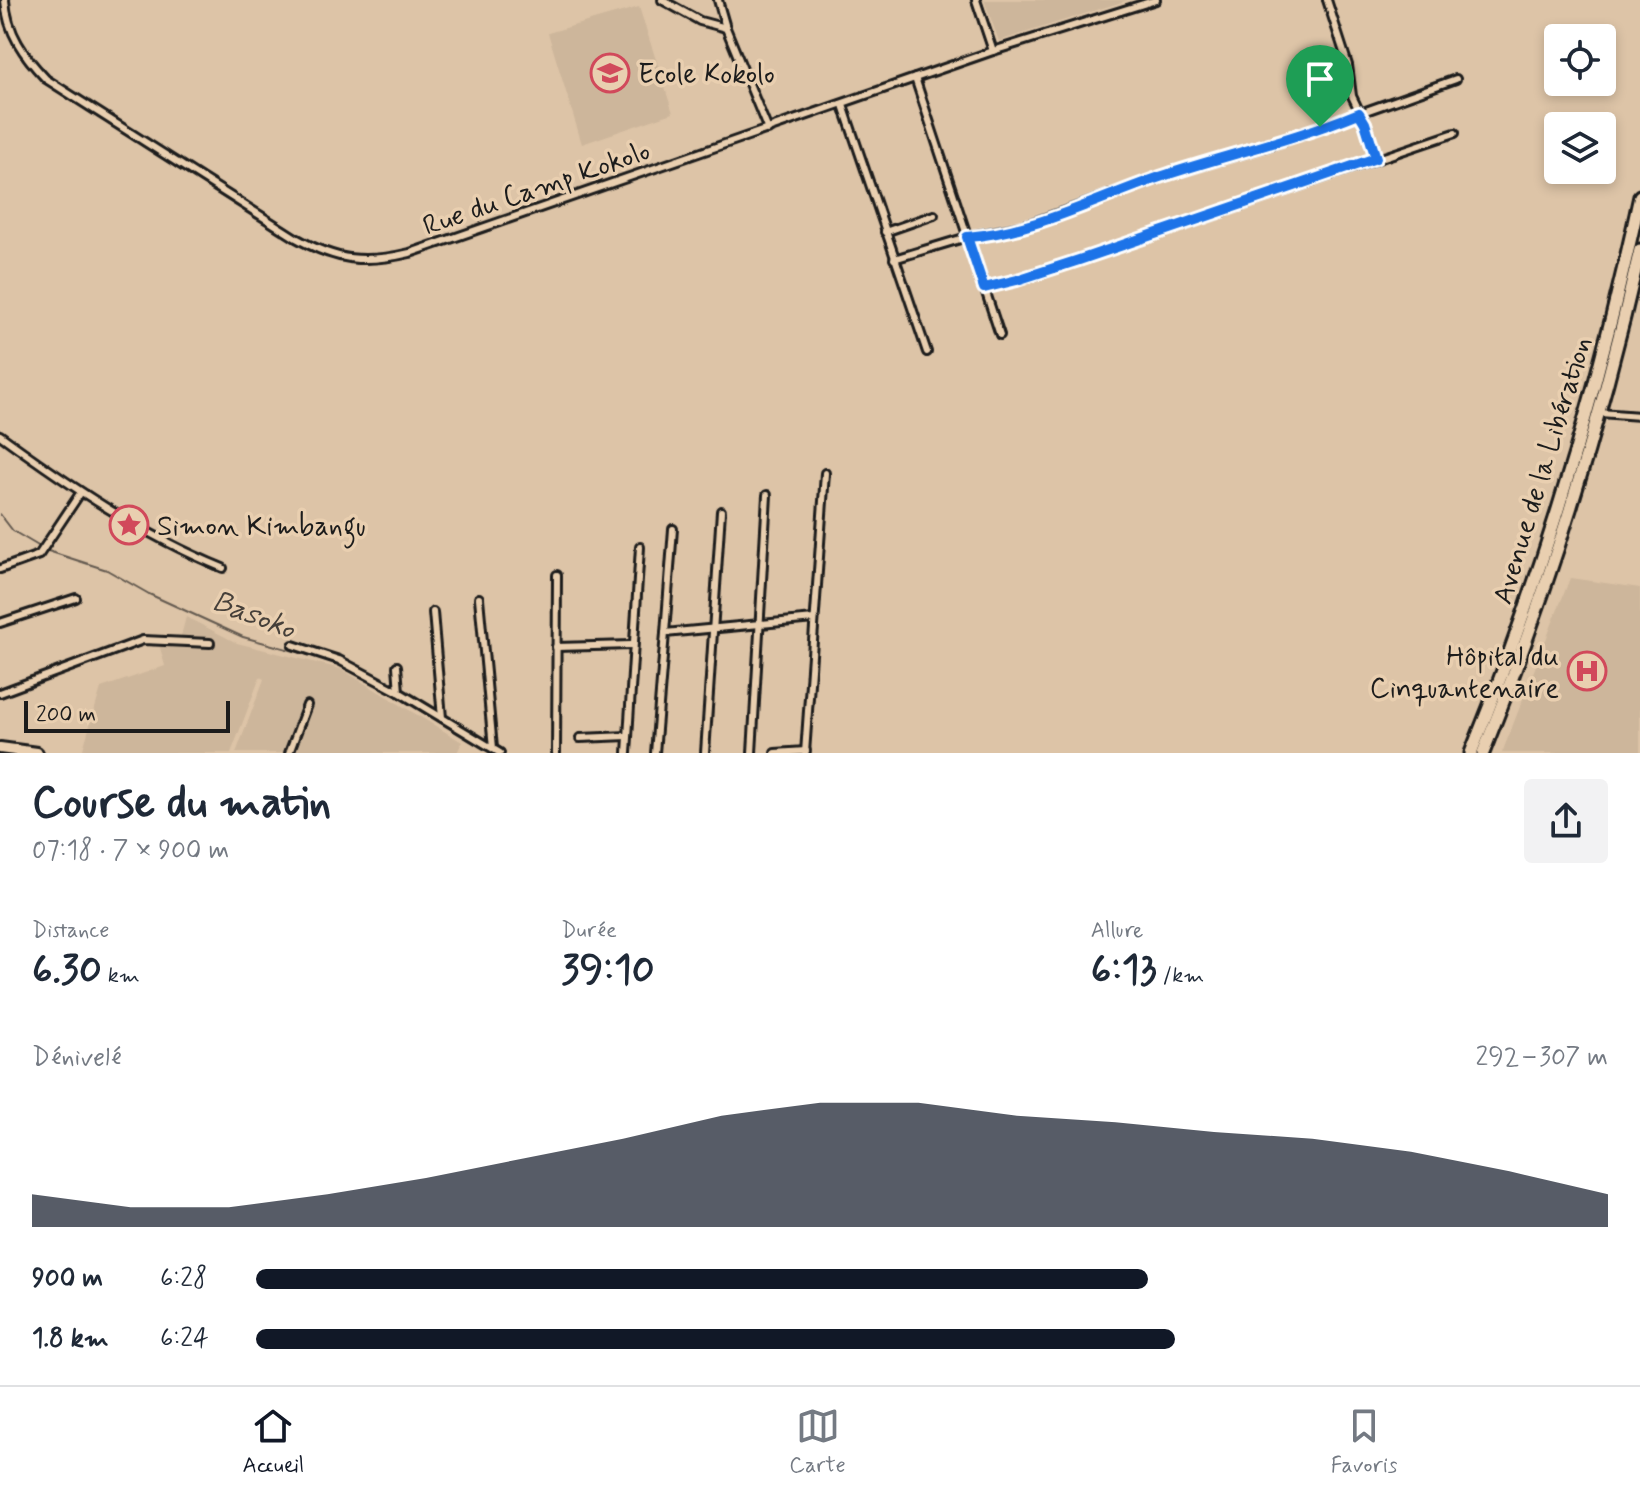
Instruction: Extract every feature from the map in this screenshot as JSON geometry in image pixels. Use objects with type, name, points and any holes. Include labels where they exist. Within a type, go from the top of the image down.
[{"type":"highway","name":"Avenue de la Libération","points":[[1471,753],[1538,575],[1565,489],[1600,368],[1640,199]]},
{"type":"highway","name":"Avenue de la Libération","points":[[1483,753],[1545,591],[1600,413],[1640,250]]},
{"type":"main road","points":[[2,748],[37,753]]},
{"type":"street","name":"Rue du Camp Kokolo","points":[[5,0],[8,23],[16,42],[46,79],[296,238],[315,249],[352,260],[410,253],[993,51],[1156,0]]},
{"type":"street","points":[[662,0],[700,21],[726,28]]},
{"type":"street","points":[[718,0],[726,28],[768,130]]},
{"type":"street","points":[[976,0],[993,51]]},
{"type":"street","points":[[1327,0],[1348,65],[1352,96],[1376,158]]},
{"type":"street","points":[[915,78],[1000,335]]},
{"type":"street","points":[[894,259],[967,237],[1023,226],[1169,174],[1267,146],[1456,79]]},
{"type":"street","points":[[843,105],[927,352]]},
{"type":"street","points":[[984,288],[1079,260],[1455,133]]},
{"type":"street","points":[[885,232],[934,215]]},
{"type":"street","points":[[1600,413],[1640,416]]},
{"type":"street","points":[[0,435],[81,492],[174,548],[223,568]]},
{"type":"street","points":[[775,753],[806,752],[825,473]]},
{"type":"street","points":[[0,569],[39,555],[81,492]]},
{"type":"street","points":[[752,753],[767,495]]},
{"type":"street","points":[[705,753],[721,511]]},
{"type":"street","points":[[655,753],[673,529]]},
{"type":"street","points":[[627,753],[640,547]]},
{"type":"street","points":[[556,753],[557,575]]},
{"type":"street","points":[[0,623],[76,598]]},
{"type":"street","points":[[479,598],[493,748]]},
{"type":"street","points":[[433,612],[442,718]]},
{"type":"street","points":[[665,633],[814,619]]},
{"type":"street","points":[[0,693],[143,640],[210,643]]},
{"type":"street","points":[[293,645],[339,660],[500,753]]},
{"type":"street","points":[[556,647],[632,645]]},
{"type":"street","points":[[397,666],[399,692]]},
{"type":"street","points":[[289,753],[307,705]]},
{"type":"street","points":[[580,738],[628,736]]},
{"type":"shaded area","points":[[984,0],[1128,0],[999,41]]},
{"type":"shaded area","name":"Ecole Kokolo","points":[[639,7],[673,113],[582,144],[548,33]]},
{"type":"shaded area","name":"Hôpital du Cinquantenaire","points":[[1570,578],[1640,588],[1640,753],[1502,753]]},
{"type":"shaded area","points":[[186,617],[237,643],[341,669],[462,742],[457,753],[236,753],[264,679],[260,677],[231,753],[94,753],[83,749],[101,688],[165,666],[159,644],[181,636]]},
{"type":"waterway","name":"Basoko","points":[[0,514],[13,531],[40,547]]},
{"type":"waterway","name":"Basoko","points":[[45,550],[107,570],[149,594],[243,637],[338,663],[431,715]]},
{"type":"place","name":"Ecole Kokolo","points":[[610,73]]},
{"type":"place","name":"Simon Kimbangu","points":[[129,525]]},
{"type":"place","name":"Hôpital du Cinquantenaire","points":[[1587,671]]},
{"type":"route","points":[[1359,113],[1376,158],[1079,260],[984,288],[967,237],[1023,226],[1169,174],[1320,127],[1359,113]]}]
